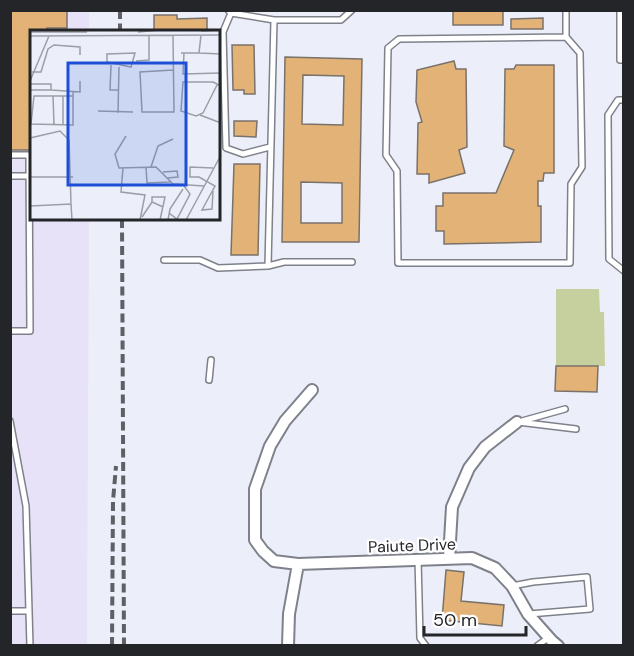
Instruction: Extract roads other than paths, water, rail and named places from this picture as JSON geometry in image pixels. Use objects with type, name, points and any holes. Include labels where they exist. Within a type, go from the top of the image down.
[{"type":"street","name":"Paiute Drive","points":[[312,390],[285,421],[270,446],[255,489],[255,540],[263,552],[274,561],[298,564],[472,558],[495,568],[512,586],[528,614],[558,645]]},
{"type":"street","points":[[448,558],[452,507],[469,468],[484,447],[517,422]]},
{"type":"street","points":[[288,645],[289,614],[298,564]]},
{"type":"lane","points":[[270,147],[243,154],[225,148],[224,32],[230,12],[274,20],[341,20],[352,10]]},
{"type":"lane","points":[[566,10],[566,37],[580,53],[582,167],[571,183],[570,262],[398,263],[397,171],[386,154],[388,48],[399,39],[566,37]]},
{"type":"lane","points":[[620,10],[620,60],[624,60]]},
{"type":"lane","points":[[268,266],[274,20]]},
{"type":"lane","points":[[624,100],[618,100],[608,115],[609,259],[624,271]]},
{"type":"lane","points":[[10,155],[30,155],[30,331],[10,331]]},
{"type":"lane","points":[[10,176],[30,176]]},
{"type":"lane","points":[[164,260],[200,260],[218,268],[268,266],[284,262],[352,262]]},
{"type":"lane","points":[[209,380],[211,360]]},
{"type":"lane","points":[[517,422],[565,409]]},
{"type":"lane","points":[[10,421],[26,506],[30,645]]},
{"type":"lane","points":[[517,422],[576,429]]},
{"type":"lane","points":[[418,559],[420,638],[426,645]]},
{"type":"lane","points":[[512,586],[587,577],[590,609],[528,614]]},
{"type":"lane","points":[[10,611],[29,611]]},
{"type":"lane","points":[[537,645],[549,637]]},
{"type":"railway","points":[[120,10],[120,30]]},
{"type":"railway","points":[[122,220],[124,646]]},
{"type":"railway","points":[[112,646],[113,501],[116,466]]}]
